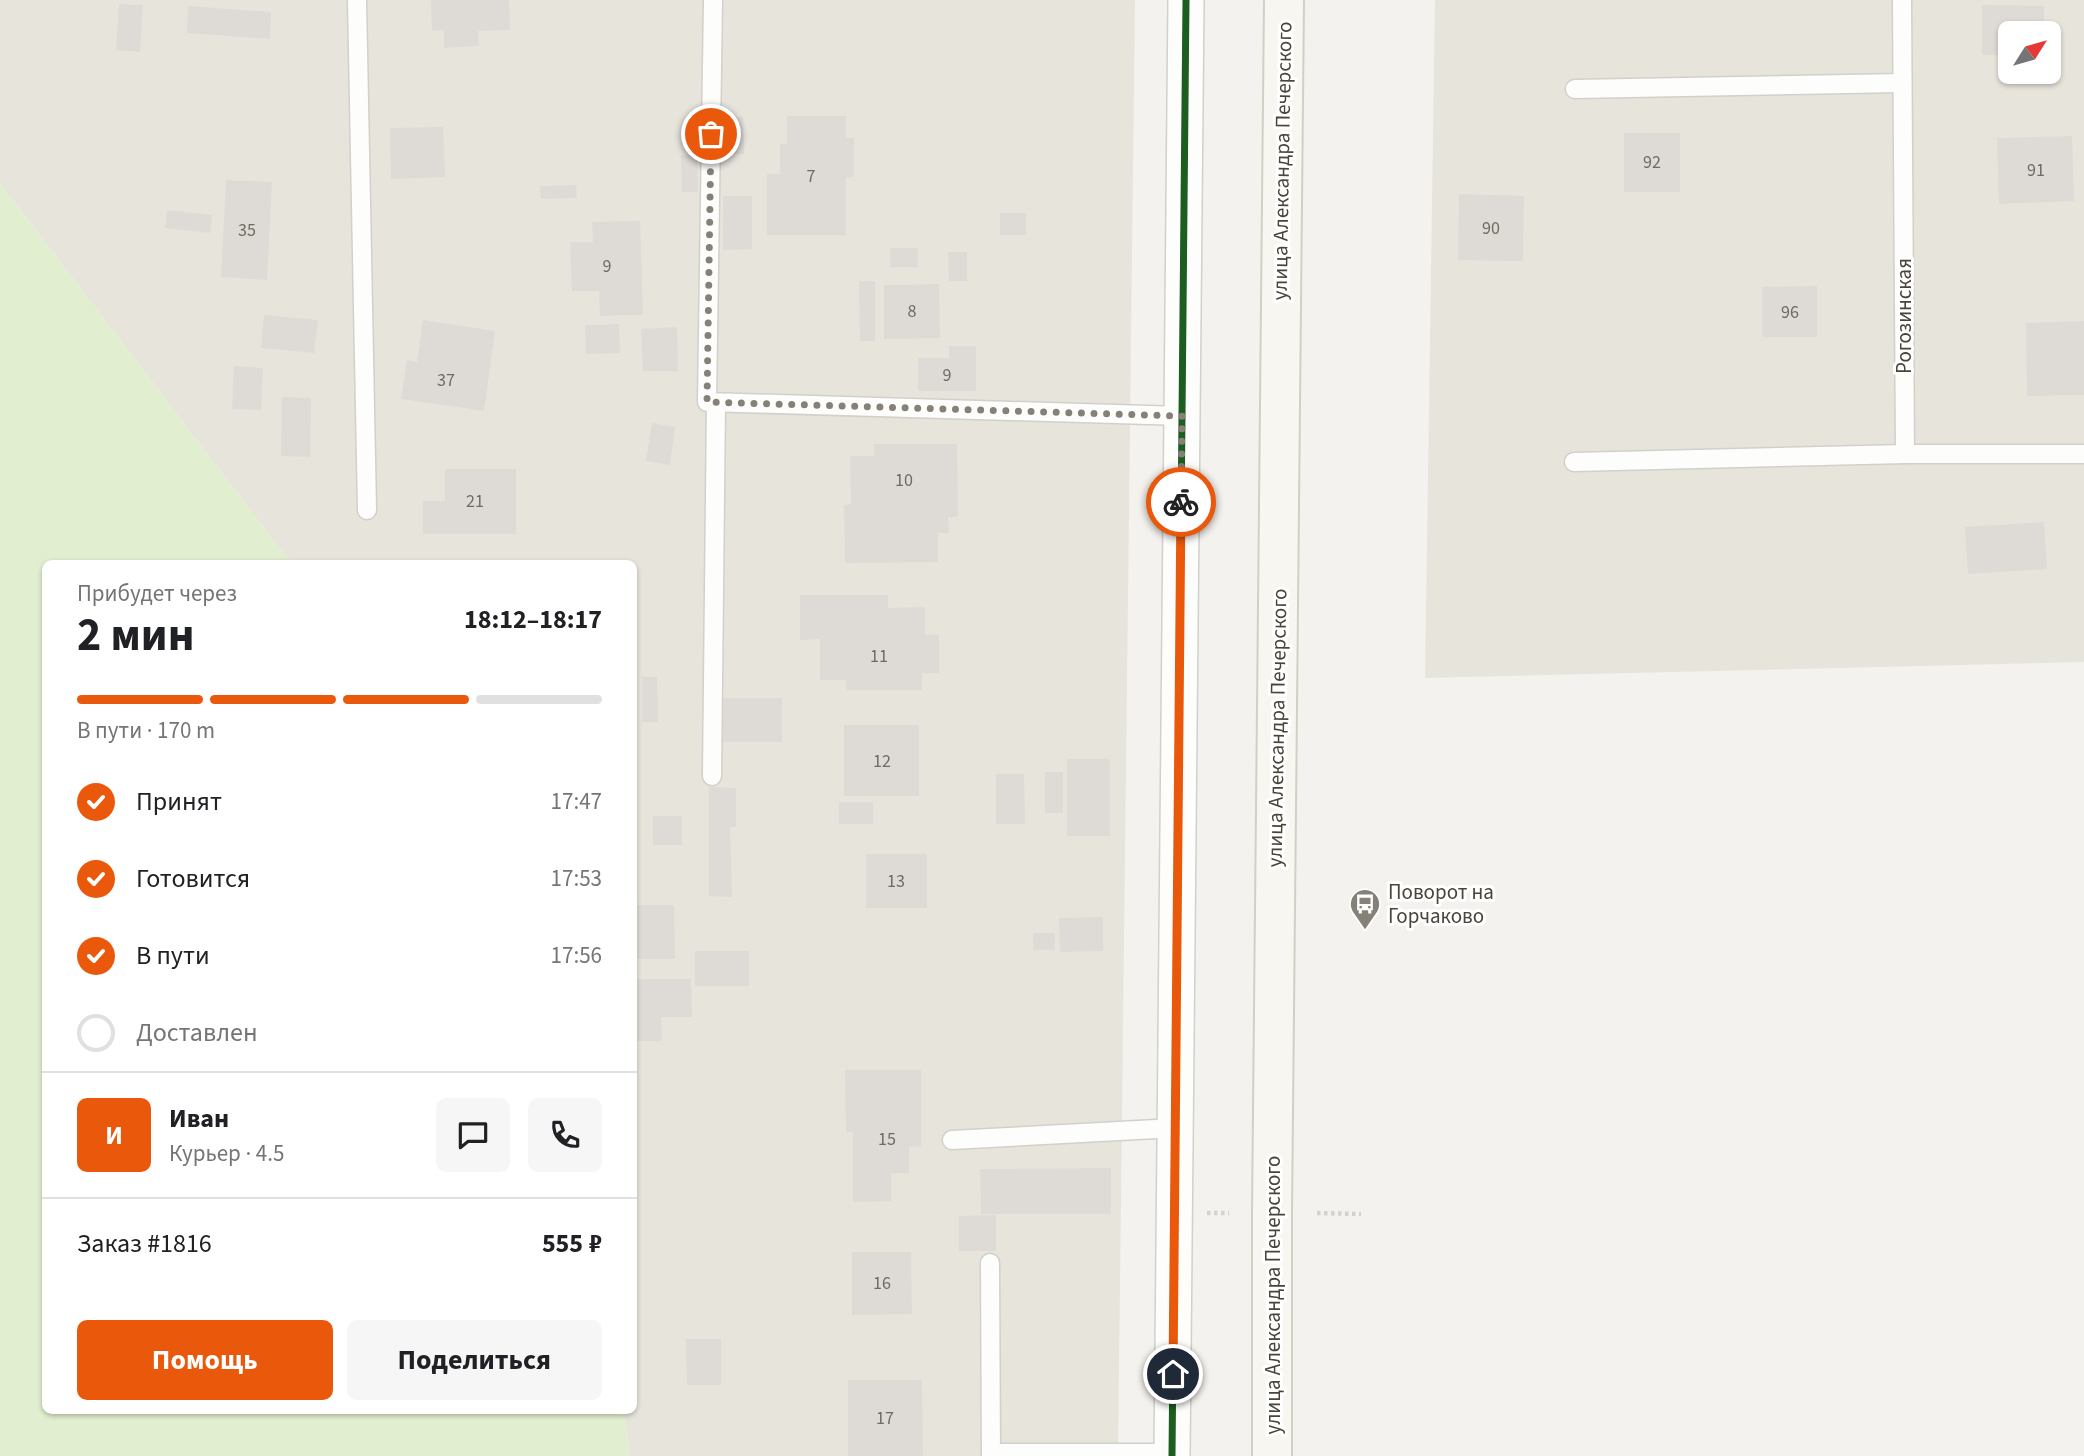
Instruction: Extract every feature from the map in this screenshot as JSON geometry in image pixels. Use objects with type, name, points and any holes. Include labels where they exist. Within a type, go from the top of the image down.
[{"type":"main road","name":"улица Александра Печерского","points":[[1272,1456],[1272,1199],[1284,0]]},
{"type":"street","points":[[1172,1455],[1186,0]]},
{"type":"lane","points":[[358,0],[367,510]]},
{"type":"lane","points":[[713,0],[707,402],[1182,416]]},
{"type":"lane","name":"Рогозинская","points":[[1902,0],[1905,454]]},
{"type":"lane","points":[[1575,89],[1902,83]]},
{"type":"lane","points":[[712,776],[716,403]]},
{"type":"lane","points":[[1574,462],[1905,454],[2084,454]]},
{"type":"lane","points":[[952,1140],[1175,1128]]},
{"type":"lane","points":[[990,1264],[991,1455],[1172,1455]]},
{"type":"path","points":[[1317,1213],[1361,1214]]},
{"type":"shaded area","points":[[0,0],[1135,0],[1118,1456],[630,1456],[624,1414],[637,1414],[637,560],[289,560],[0,183]]},
{"type":"shaded area","points":[[1435,0],[2084,0],[2084,662],[1425,678]]},
{"type":"green space","points":[[0,183],[289,560],[42,560],[42,1414],[624,1414],[630,1456],[0,1456]]},
{"type":"building","points":[[431,0],[509,0],[510,30],[478,31],[479,46],[444,48],[444,30],[432,31]]},
{"type":"building","points":[[119,4],[143,5],[140,52],[116,50]]},
{"type":"building","points":[[1982,5],[2044,6],[2044,21],[1998,21],[1998,55],[1982,55]]},
{"type":"building","points":[[188,6],[271,12],[270,39],[187,33]]},
{"type":"building","points":[[787,116],[846,116],[846,138],[854,138],[854,177],[846,177],[846,235],[767,235],[767,174],[780,174],[780,144],[787,144]]},
{"type":"building","points":[[725,117],[743,117],[744,154],[725,154]]},
{"type":"building","points":[[443,127],[445,177],[391,179],[390,128]]},
{"type":"building","points":[[1624,133],[1680,133],[1680,192],[1624,192]]},
{"type":"building","points":[[2072,136],[2074,201],[1999,204],[1997,138]]},
{"type":"building","points":[[681,155],[697,155],[698,192],[682,192]]},
{"type":"building","points":[[226,180],[272,182],[267,280],[221,277]]},
{"type":"building","points":[[576,185],[577,198],[541,199],[540,186]]},
{"type":"building","points":[[1459,194],[1524,196],[1523,261],[1458,260]]},
{"type":"building","points":[[723,196],[752,196],[752,249],[723,250]]},
{"type":"building","points":[[167,210],[212,215],[210,233],[165,228]]},
{"type":"building","points":[[1000,213],[1026,213],[1026,235],[1000,235]]},
{"type":"building","points":[[640,221],[643,315],[600,316],[599,291],[572,291],[570,242],[593,242],[592,222]]},
{"type":"building","points":[[890,248],[918,248],[918,267],[890,267]]},
{"type":"building","points":[[948,252],[967,252],[967,281],[949,281]]},
{"type":"building","points":[[859,281],[875,281],[875,341],[860,341]]},
{"type":"building","points":[[939,284],[940,338],[884,339],[884,285]]},
{"type":"building","points":[[1817,286],[1817,337],[1762,337],[1762,287]]},
{"type":"building","points":[[264,315],[318,320],[314,353],[261,348]]},
{"type":"building","points":[[423,320],[495,331],[484,411],[401,399],[407,360],[417,362]]},
{"type":"building","points":[[2084,321],[2084,395],[2027,396],[2026,323]]},
{"type":"building","points":[[619,324],[620,353],[586,354],[585,325]]},
{"type":"building","points":[[677,327],[678,371],[643,371],[641,329]]},
{"type":"building","points":[[949,346],[976,346],[976,391],[918,391],[918,358],[949,358]]},
{"type":"building","points":[[234,366],[263,368],[261,410],[232,409]]},
{"type":"building","points":[[282,397],[311,398],[310,457],[281,456]]},
{"type":"building","points":[[652,423],[675,427],[670,465],[646,461]]},
{"type":"building","points":[[874,444],[957,444],[958,517],[948,517],[949,533],[938,533],[938,562],[845,563],[844,505],[851,504],[850,456],[874,456]]},
{"type":"building","points":[[445,469],[516,469],[516,534],[423,534],[423,501],[445,501]]},
{"type":"building","points":[[2044,522],[2047,569],[1968,574],[1965,527]]},
{"type":"building","points":[[800,595],[888,595],[888,608],[925,607],[925,634],[939,635],[939,673],[922,673],[922,690],[847,690],[846,680],[820,680],[820,639],[800,640]]},
{"type":"building","points":[[642,677],[657,677],[658,722],[642,722]]},
{"type":"building","points":[[712,698],[782,698],[782,742],[712,742]]},
{"type":"building","points":[[844,725],[919,725],[919,796],[844,796]]},
{"type":"building","points":[[1067,759],[1110,759],[1110,836],[1067,836]]},
{"type":"building","points":[[1045,772],[1063,772],[1063,813],[1045,813]]},
{"type":"building","points":[[996,774],[1024,774],[1025,824],[996,824]]},
{"type":"building","points":[[709,787],[736,788],[736,827],[730,827],[732,897],[709,896]]},
{"type":"building","points":[[839,802],[873,802],[873,824],[839,824]]},
{"type":"building","points":[[653,816],[682,816],[682,845],[653,845]]},
{"type":"building","points":[[866,854],[927,854],[927,908],[866,908]]},
{"type":"building","points":[[637,905],[674,905],[675,959],[637,959]]},
{"type":"building","points":[[1103,917],[1103,951],[1060,952],[1059,918]]},
{"type":"building","points":[[1033,933],[1055,933],[1055,950],[1033,950]]},
{"type":"building","points":[[695,951],[749,951],[749,986],[695,986]]},
{"type":"building","points":[[637,979],[691,979],[692,1017],[661,1017],[662,1041],[637,1041]]},
{"type":"building","points":[[845,1070],[921,1070],[921,1146],[909,1147],[909,1173],[891,1173],[891,1201],[853,1202],[853,1132],[846,1132]]},
{"type":"building","points":[[1111,1168],[1111,1214],[981,1214],[980,1169]]},
{"type":"building","points":[[996,1215],[996,1251],[959,1251],[959,1216]]},
{"type":"building","points":[[852,1252],[911,1252],[912,1314],[852,1315]]},
{"type":"building","points":[[686,1339],[721,1339],[721,1385],[687,1385]]},
{"type":"building","points":[[848,1380],[922,1380],[923,1456],[848,1456]]},
{"type":"cycle path","points":[[1172,1456],[1186,0]]},
{"type":"way so far","points":[[711,134],[707,402],[1182,416],[1181,502]]},
{"type":"place","name":"Поворот на Горчаково","points":[[1365,931]]},
{"type":"route","points":[[1173,1374],[1181,502]]}]
